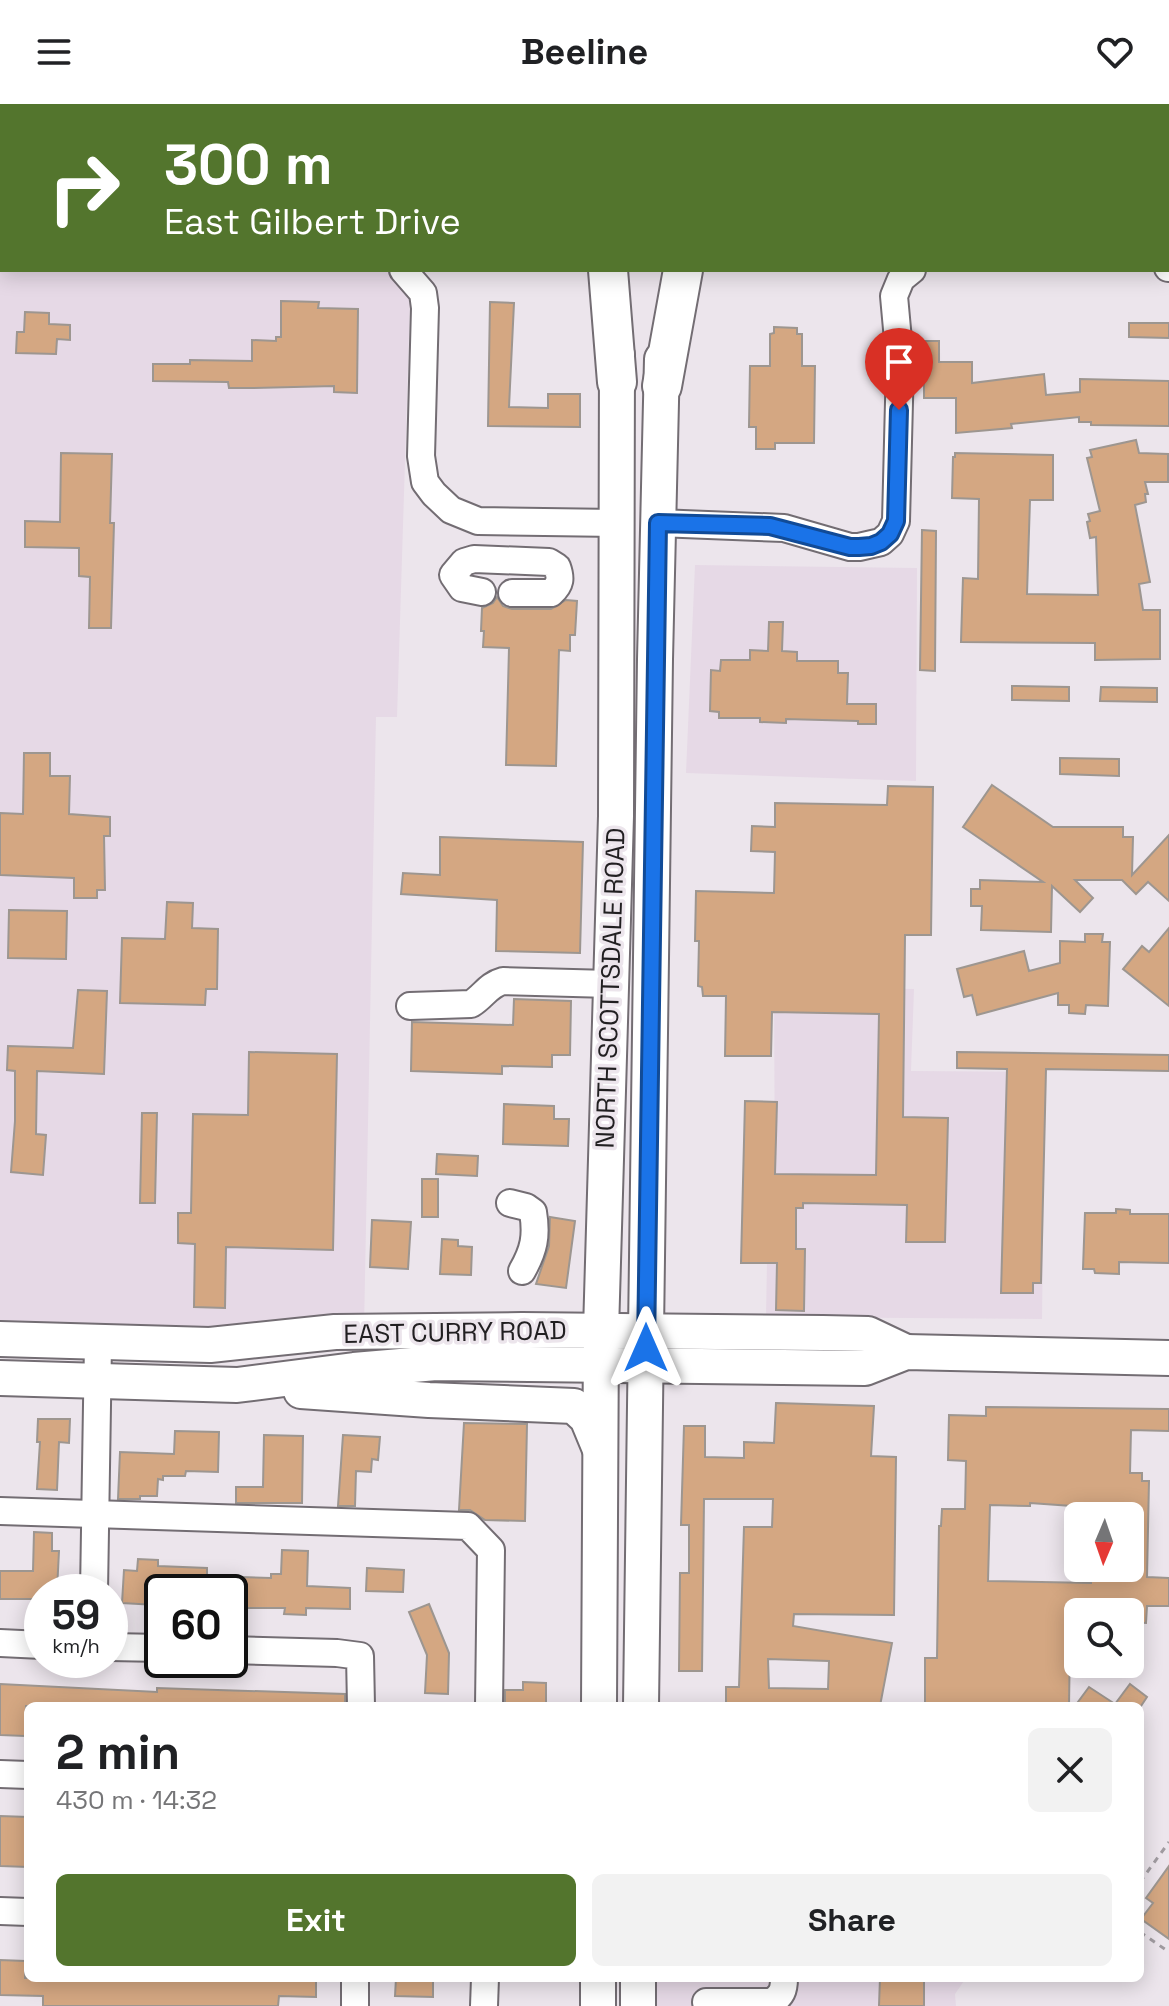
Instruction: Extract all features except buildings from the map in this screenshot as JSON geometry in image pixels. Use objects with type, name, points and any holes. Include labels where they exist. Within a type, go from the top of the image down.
[{"type":"highway","points":[[608,272],[616,393]]},
{"type":"highway","points":[[662,386],[683,272]]},
{"type":"main road","name":"NORTH SCOTTSDALE ROAD","points":[[599,1702],[601,1331],[616,816],[618,272]]},
{"type":"main road","name":"NORTH SCOTTSDALE ROAD","points":[[641,1702],[658,523],[665,272]]},
{"type":"main road","points":[[616,393],[632,439],[640,515],[649,523],[658,523]]},
{"type":"main road","points":[[617,523],[629,525],[637,538],[637,600],[645,663],[656,702]]},
{"type":"main road","name":"EAST CURRY ROAD","points":[[0,1339],[210,1345],[335,1332],[601,1331],[646,1348],[865,1368],[906,1352],[1169,1358]]},
{"type":"main road","name":"EAST CURRY ROAD","points":[[0,1378],[237,1385],[436,1363],[602,1364],[646,1348]]},
{"type":"main road","points":[[237,1385],[366,1396],[574,1406],[581,1409],[587,1418],[600,1451]]},
{"type":"main road","points":[[598,1982],[598,2006]]},
{"type":"main road","points":[[638,1982],[638,2006]]},
{"type":"street","points":[[405,272],[423,293],[425,308],[421,456],[425,482],[434,494],[451,510],[478,521],[617,523]]},
{"type":"street","points":[[658,523],[770,526],[850,547],[871,546],[890,534],[896,521],[900,362],[894,296],[901,279],[910,272]]},
{"type":"street","points":[[482,592],[462,588],[453,575],[464,562],[474,559],[549,562],[557,567],[559,586],[551,593],[512,593]]},
{"type":"street","points":[[410,1006],[471,1004],[490,985],[503,981],[610,984]]},
{"type":"street","points":[[510,1203],[533,1212],[536,1232],[534,1250],[522,1271]]},
{"type":"street","points":[[94,1574],[98,1343]]},
{"type":"street","points":[[0,1511],[468,1526],[491,1550],[489,1702]]},
{"type":"street","points":[[0,1643],[24,1644]]},
{"type":"street","points":[[248,1651],[360,1656],[361,1702]]},
{"type":"street","points":[[0,1774],[24,1775]]},
{"type":"street","points":[[0,1911],[24,1912]]},
{"type":"street","points":[[355,1982],[355,2006]]},
{"type":"street","points":[[484,2006],[485,1982]]},
{"type":"street","points":[[706,2002],[771,2002],[779,1997],[784,1982]]},
{"type":"path","points":[[1144,1876],[1169,1842]]},
{"type":"path","points":[[1144,1935],[1169,1952]]},
{"type":"shaded area","points":[[0,272],[411,272],[397,717],[376,717],[364,1328],[0,1329]]},
{"type":"shaded area","points":[[695,565],[917,568],[916,781],[686,773]]},
{"type":"shaded area","points":[[774,987],[914,989],[911,1071],[1045,1072],[1042,1319],[766,1317],[768,1204],[775,1203]]},
{"type":"shaded area","points":[[638,1982],[963,1982],[955,1994],[956,2006],[638,2006]]},
{"type":"route","points":[[646,1348],[658,523],[770,526],[850,547],[881,542],[890,534],[896,521],[899,410]]}]
